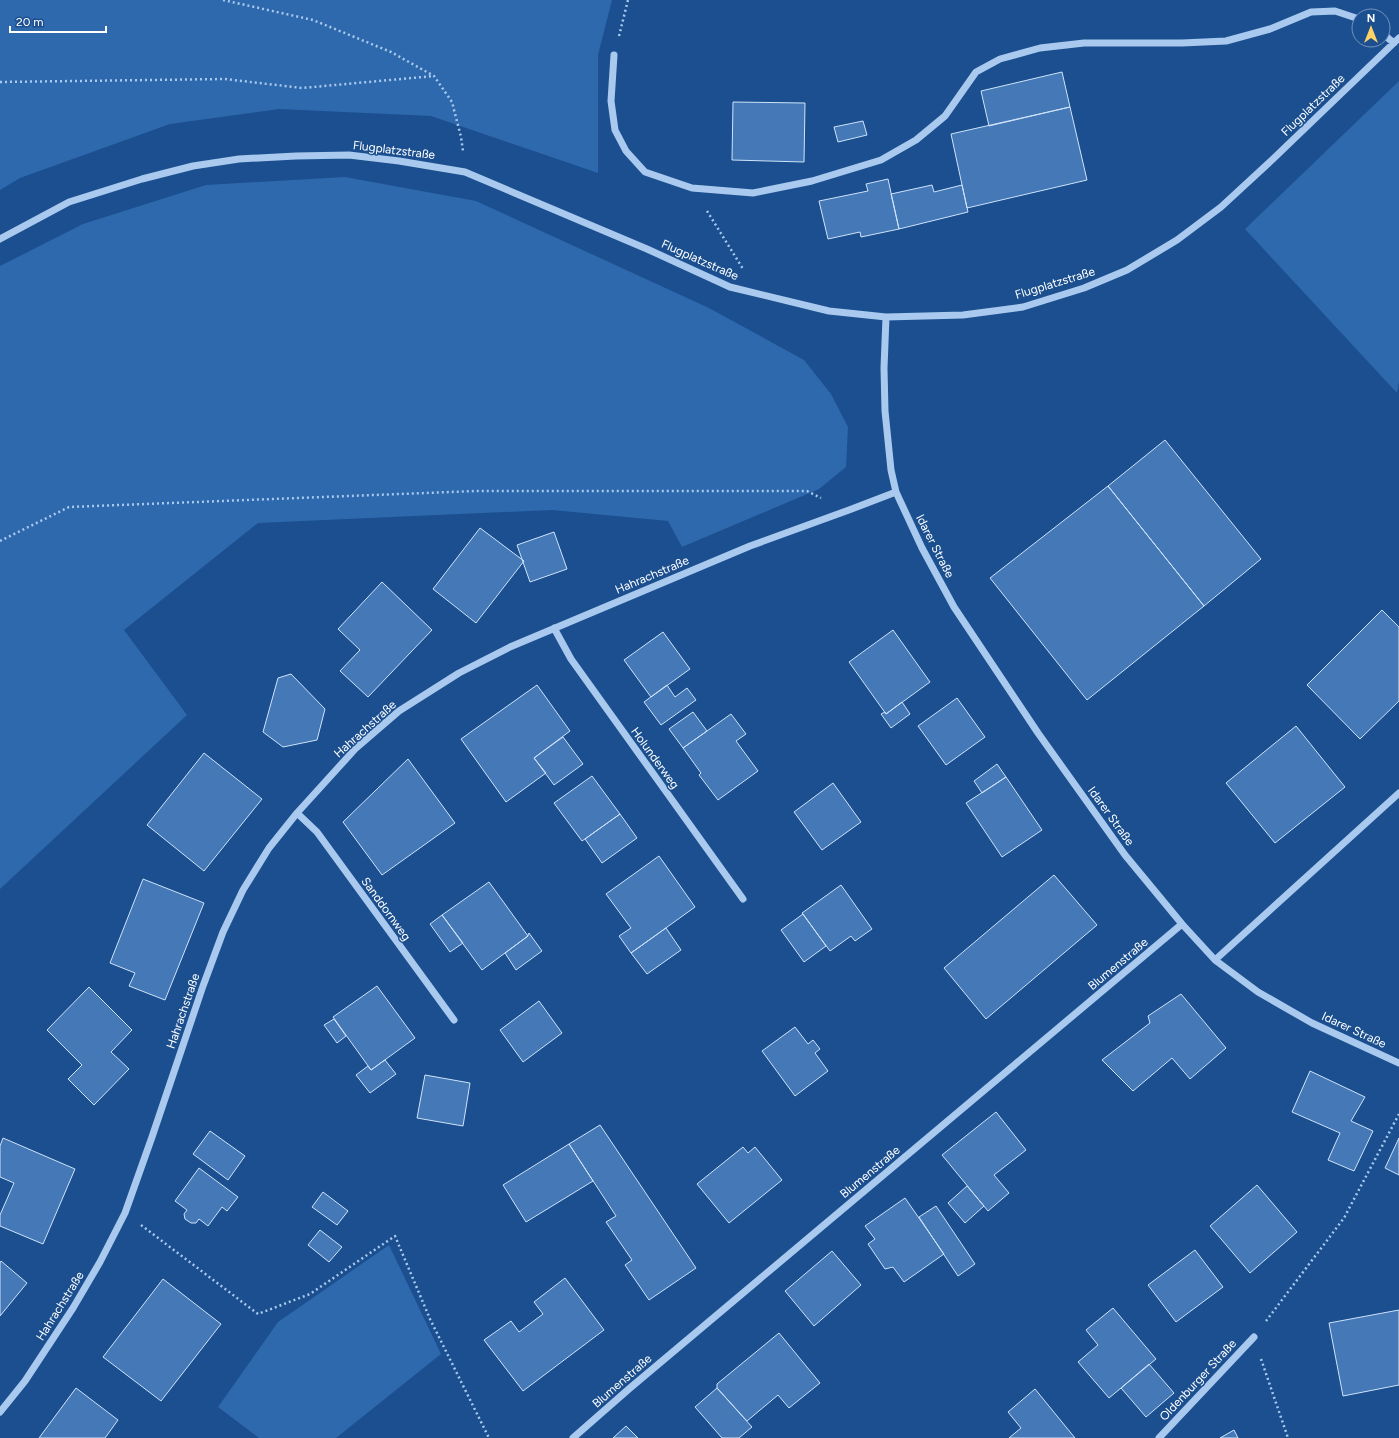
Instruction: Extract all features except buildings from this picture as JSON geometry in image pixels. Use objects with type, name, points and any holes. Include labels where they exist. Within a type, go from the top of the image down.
[{"type":"street","points":[[614,55],[611,101],[616,130],[626,151],[645,172],[692,188],[753,193],[812,181],[881,160],[916,140],[945,116],[976,72],[1000,59],[1040,48],[1084,44],[1182,44],[1226,41],[1270,29],[1311,12],[1335,11],[1351,16]]},
{"type":"street","name":"Flugplatzstraße","points":[[0,239],[69,202],[142,179],[193,166],[239,159],[349,155],[400,161],[465,172],[647,249],[730,287],[829,311],[886,317],[963,315],[1023,307],[1084,288],[1127,270],[1177,240],[1221,207],[1396,40]]},
{"type":"street","points":[[886,317],[884,368],[885,412],[891,470],[896,492]]},
{"type":"street","name":"Hahrachstraße","points":[[0,1412],[25,1381],[73,1308],[100,1262],[124,1213],[152,1137],[202,986],[223,932],[243,890],[269,848],[297,813],[356,748],[399,711],[459,673],[510,647],[750,546],[896,492]]},
{"type":"street","name":"Idarer Straße","points":[[896,492],[922,548],[958,614],[1038,733],[1125,855],[1182,924],[1215,960],[1258,992],[1312,1023],[1399,1063]]},
{"type":"street","name":"Holunderweg","points":[[554,628],[571,659],[743,899]]},
{"type":"street","points":[[1215,960],[1399,793]]},
{"type":"street","name":"Sanddornweg","points":[[297,813],[317,832],[454,1020]]},
{"type":"street","name":"Blumenstraße","points":[[573,1438],[630,1388],[1182,924]]},
{"type":"street","name":"Oldenburger Straße","points":[[1159,1438],[1254,1337]]},
{"type":"path","points":[[223,0],[313,20],[392,52],[434,76],[452,102],[461,137],[465,172]]},
{"type":"path","points":[[614,55],[628,0]]},
{"type":"path","points":[[0,82],[225,79],[302,88],[434,76]]},
{"type":"path","points":[[692,188],[760,295]]},
{"type":"path","points":[[0,541],[69,507],[476,491],[806,491],[849,510]]},
{"type":"path","points":[[1288,1438],[1254,1337],[1344,1218],[1399,1114]]},
{"type":"path","points":[[124,1213],[258,1314],[310,1294],[395,1236],[430,1319],[489,1438]]},
{"type":"shaded area","points":[[0,0],[612,0],[598,55],[598,173],[431,116],[279,109],[170,124],[20,178],[0,190]]},
{"type":"shaded area","points":[[1399,81],[1399,382],[1397,393],[1245,229]]},
{"type":"shaded area","points":[[345,177],[476,201],[709,308],[804,360],[831,394],[848,427],[846,467],[819,489],[682,547],[668,521],[552,510],[258,523],[124,630],[187,715],[0,889],[0,266],[83,224],[206,185]]},
{"type":"shaded area","points":[[389,1245],[441,1354],[336,1438],[259,1438],[218,1407],[278,1322]]}]
